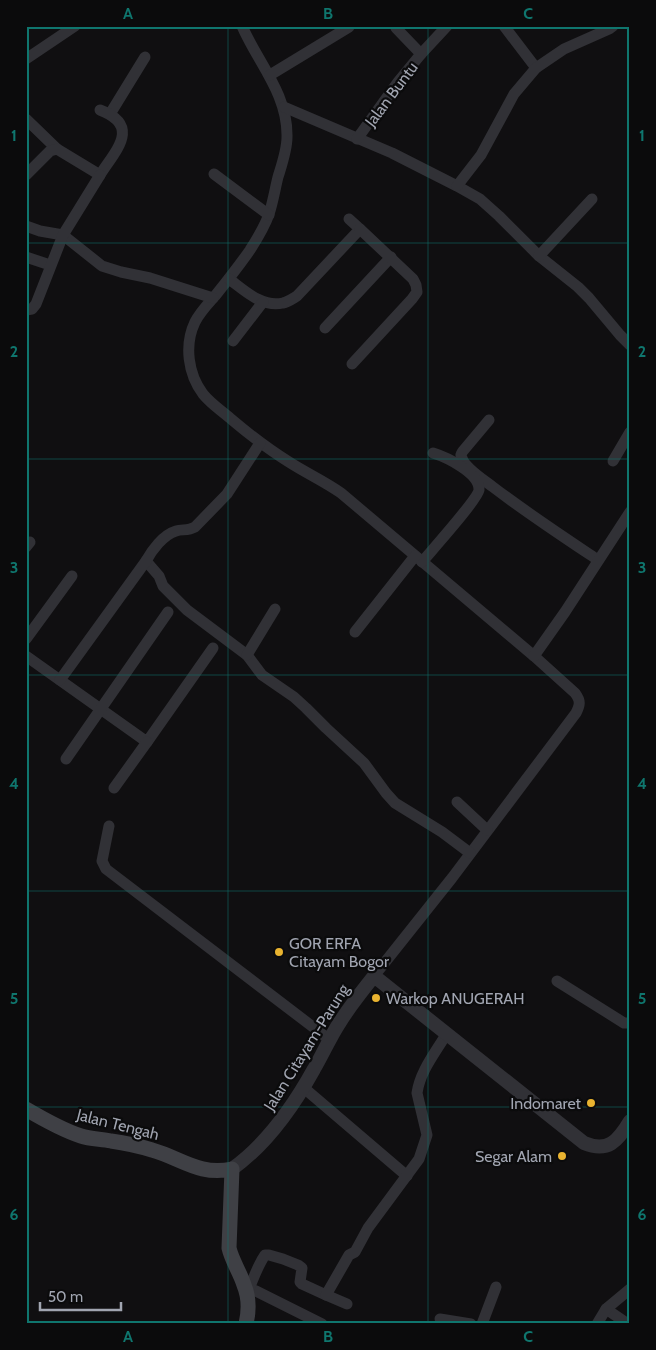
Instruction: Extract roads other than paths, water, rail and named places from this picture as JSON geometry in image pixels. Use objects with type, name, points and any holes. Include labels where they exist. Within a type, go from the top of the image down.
[{"type":"main road","name":"Jalan Tengah","points":[[26,1109],[82,1137],[153,1150],[196,1168],[209,1171],[232,1169]]},
{"type":"main road","points":[[232,1169],[229,1248],[232,1259],[247,1288],[249,1310],[246,1324]]},
{"type":"street","points":[[26,58],[75,26]]},
{"type":"street","points":[[242,26],[248,40],[270,75],[284,107],[287,137],[269,215],[250,250],[200,313],[194,324],[189,349],[191,372],[196,383],[215,406],[260,443],[340,493],[534,656],[579,698],[580,703],[576,713],[452,878],[374,976],[584,1143],[593,1146],[609,1145],[616,1141],[630,1121]]},
{"type":"street","points":[[421,54],[448,26]]},
{"type":"street","points":[[504,26],[536,68]]},
{"type":"street","points":[[458,186],[481,155],[514,94],[536,68],[564,49],[610,30],[613,26]]},
{"type":"street","points":[[270,75],[349,27]]},
{"type":"street","name":"Jalan Buntu","points":[[357,139],[398,82],[421,54],[396,28]]},
{"type":"street","points":[[27,312],[36,304],[63,235],[123,138],[123,131],[120,125],[105,112],[145,57]]},
{"type":"street","points":[[284,107],[392,153],[480,199],[539,256],[590,298],[630,345]]},
{"type":"street","points":[[26,119],[57,149],[100,175]]},
{"type":"street","points":[[26,175],[50,151],[57,149]]},
{"type":"street","points":[[214,174],[269,215]]},
{"type":"street","points":[[539,256],[592,199]]},
{"type":"street","points":[[349,219],[413,279],[417,292],[352,364]]},
{"type":"street","points":[[26,226],[40,231],[63,235],[102,266],[150,278],[213,298]]},
{"type":"street","points":[[228,279],[263,302],[285,303],[297,296],[360,229]]},
{"type":"street","points":[[26,257],[50,265]]},
{"type":"street","points":[[325,328],[391,258]]},
{"type":"street","points":[[234,342],[263,302]]},
{"type":"street","points":[[489,420],[461,454],[468,466],[515,504],[598,560]]},
{"type":"street","points":[[613,461],[630,432]]},
{"type":"street","points":[[60,680],[151,552],[168,534],[177,530],[195,528],[228,494],[260,443]]},
{"type":"street","points":[[355,632],[418,559],[474,500],[479,491],[477,482],[463,467],[433,453]]},
{"type":"street","points":[[534,656],[630,512]]},
{"type":"street","points":[[146,561],[159,576],[163,586],[187,610],[247,655],[262,675],[294,697],[364,763],[395,803],[442,832],[470,853]]},
{"type":"street","points":[[26,639],[72,576]]},
{"type":"street","points":[[247,655],[276,609]]},
{"type":"street","points":[[66,759],[168,612]]},
{"type":"street","points":[[114,788],[213,648]]},
{"type":"street","points":[[26,656],[147,742]]},
{"type":"street","points":[[457,802],[487,830]]},
{"type":"street","points":[[109,826],[102,861],[106,869],[330,1040]]},
{"type":"street","name":"Jalan Citayam-Parung","points":[[232,1169],[243,1161],[270,1134],[304,1088],[340,1022],[358,995],[374,976]]},
{"type":"street","points":[[557,980],[624,1023],[630,1023]]},
{"type":"street","points":[[326,1294],[349,1255],[355,1252],[368,1228],[419,1159],[428,1135],[417,1093],[418,1087],[424,1070],[447,1034]]},
{"type":"street","points":[[304,1088],[407,1176]]},
{"type":"street","points":[[322,1324],[247,1288],[265,1255],[298,1265],[302,1268],[300,1282],[347,1304]]},
{"type":"street","points":[[482,1324],[496,1286]]},
{"type":"street","points":[[597,1324],[606,1309],[630,1289]]},
{"type":"street","points":[[606,1309],[628,1324]]},
{"type":"street","points":[[440,1319],[471,1324]]},
{"type":"place","name":"GOR ERFA Citayam Bogor","points":[[279,952]]},
{"type":"place","name":"Warkop ANUGERAH","points":[[376,998]]},
{"type":"place","name":"Indomaret","points":[[591,1103]]},
{"type":"place","name":"Segar Alam","points":[[562,1156]]}]
